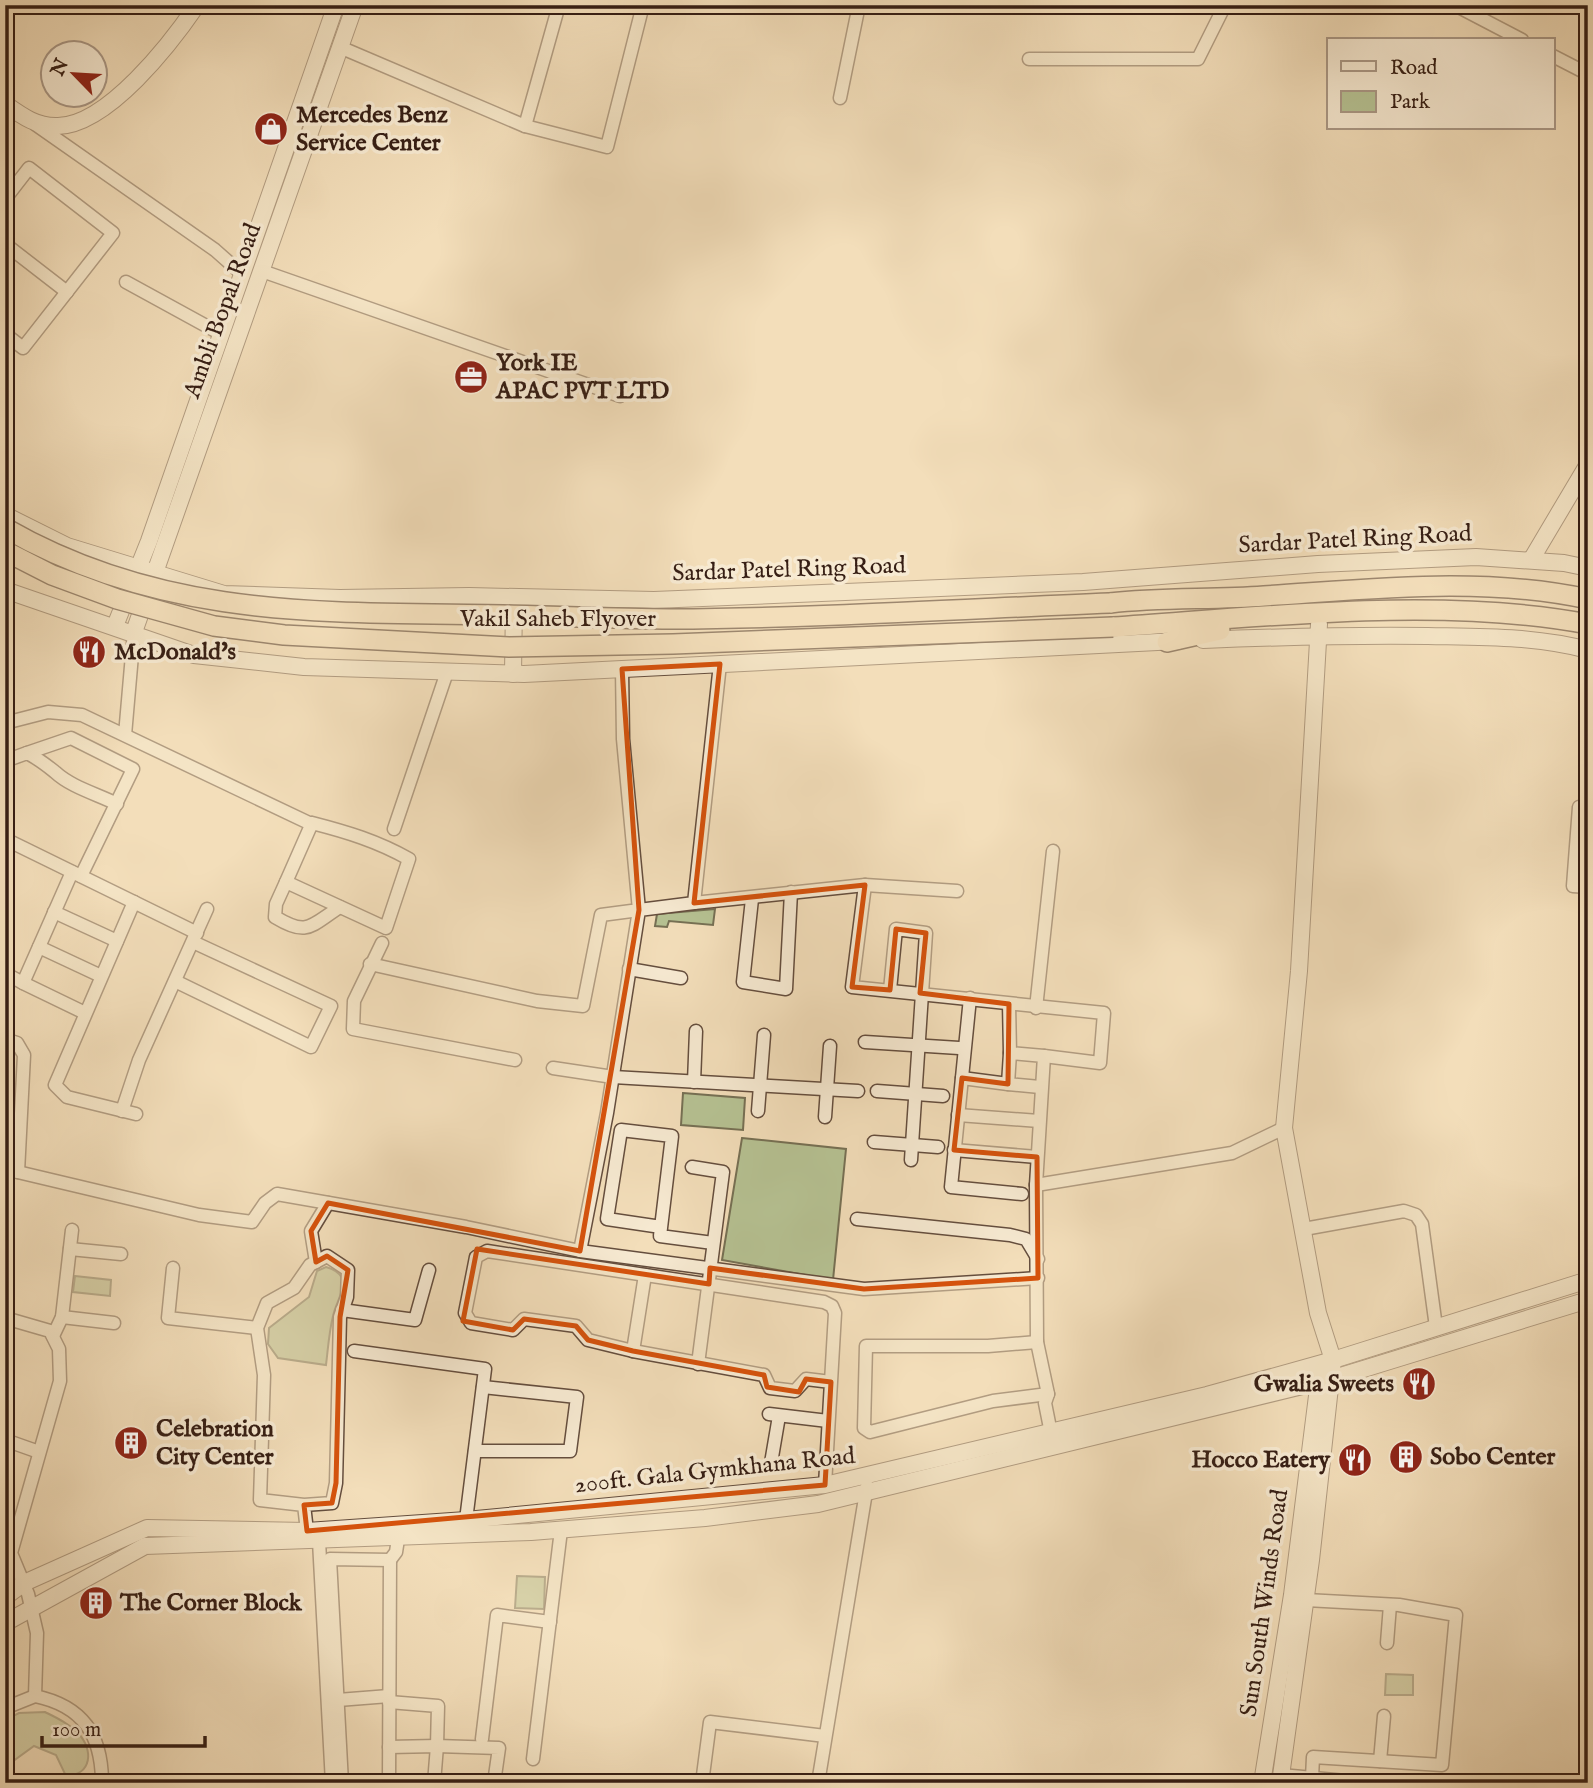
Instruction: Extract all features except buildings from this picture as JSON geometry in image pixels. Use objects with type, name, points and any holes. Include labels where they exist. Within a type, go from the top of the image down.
[{"type":"highway","name":"Vakil Saheb Flyover","points":[[5,528],[79,564],[155,589],[225,604],[284,611],[671,619],[1116,602]]},
{"type":"highway","name":"Vakil Saheb Flyover","points":[[5,551],[52,575],[117,599],[214,626],[284,635],[509,647],[1121,632]]},
{"type":"highway","name":"Sardar Patel Ring Road","points":[[1116,602],[1223,598],[1373,587],[1492,586],[1588,599]]},
{"type":"highway","points":[[1121,632],[1279,617],[1416,611],[1549,616],[1588,624]]},
{"type":"highway","points":[[1167,642],[1279,617]]},
{"type":"street","points":[[34,123],[60,127],[92,116],[122,93],[197,5]]},
{"type":"street","name":"Ambli Bopal Road","points":[[115,626],[138,568],[336,5]]},
{"type":"street","name":"Ambli Bopal Road","points":[[134,632],[355,5]]},
{"type":"street","points":[[525,126],[559,5]]},
{"type":"street","points":[[342,48],[525,126],[607,147],[643,5],[611,5]]},
{"type":"street","points":[[840,98],[859,5]]},
{"type":"street","points":[[1029,59],[1198,59],[1225,5]]},
{"type":"street","points":[[1455,5],[1518,38]]},
{"type":"street","points":[[1554,57],[1588,74]]},
{"type":"street","points":[[5,104],[215,250],[242,274]]},
{"type":"street","points":[[5,199],[29,168],[113,233],[23,348],[5,334]]},
{"type":"street","points":[[5,244],[67,292]]},
{"type":"street","points":[[262,271],[620,396]]},
{"type":"street","points":[[126,282],[221,334]]},
{"type":"street","points":[[1537,561],[1588,464]]},
{"type":"street","points":[[1537,561],[1588,482]]},
{"type":"street","name":"Sardar Patel Ring Road","points":[[5,514],[67,546],[224,594],[340,598],[514,597],[654,600],[1122,579],[1476,557],[1588,568]]},
{"type":"street","points":[[1223,571],[1223,598]]},
{"type":"street","points":[[1116,602],[1122,579]]},
{"type":"street","points":[[5,590],[31,601],[134,632],[194,655],[304,667],[513,674],[720,664],[1121,632],[1167,642],[1319,635],[1507,637],[1557,642],[1588,650]]},
{"type":"street","points":[[513,674],[514,597]]},
{"type":"street","name":"Sun South Winds Road","points":[[1262,1783],[1327,1356],[1284,1128],[1299,971],[1320,615]]},
{"type":"street","points":[[125,735],[134,632]]},
{"type":"street","points":[[694,903],[720,664]]},
{"type":"street","points":[[579,1251],[613,1077],[639,910],[623,739],[622,669]]},
{"type":"street","points":[[394,829],[447,671]]},
{"type":"street","points":[[5,723],[48,712],[82,715],[312,823],[379,841],[409,859],[386,928],[285,882]]},
{"type":"street","points":[[5,761],[71,738],[133,769],[117,804],[54,912],[23,983]]},
{"type":"street","points":[[27,753],[47,762],[55,772],[71,782],[117,804]]},
{"type":"street","points":[[1588,808],[1579,807],[1573,886],[1588,887]]},
{"type":"street","points":[[312,823],[276,904],[275,917],[295,929],[306,928],[340,907]]},
{"type":"street","points":[[5,839],[134,902],[195,938],[331,1006],[312,1047],[175,981]]},
{"type":"street","points":[[1037,1008],[1053,851]]},
{"type":"street","points":[[370,964],[537,1001],[583,1006],[601,915],[865,885],[957,891]]},
{"type":"street","points":[[865,885],[852,987],[1104,1013],[1100,1063],[1010,1053]]},
{"type":"street","points":[[751,899],[743,982],[786,989],[791,892]]},
{"type":"street","points":[[134,902],[55,1085],[66,1097],[136,1114]]},
{"type":"street","points":[[122,1111],[139,1059],[207,909]]},
{"type":"street","points":[[54,912],[117,941]]},
{"type":"street","points":[[890,990],[896,929],[926,933],[911,1160]]},
{"type":"street","points":[[382,943],[354,1002],[353,1029],[514,1060]]},
{"type":"street","points":[[39,947],[101,976]]},
{"type":"street","points":[[629,969],[681,978]]},
{"type":"street","points":[[5,988],[10,976],[85,1013]]},
{"type":"street","points":[[970,999],[951,1187],[1022,1194]]},
{"type":"street","points":[[1008,1084],[1009,1004]]},
{"type":"street","points":[[694,1082],[696,1031]]},
{"type":"street","points":[[758,1111],[764,1035]]},
{"type":"street","points":[[5,1039],[17,1043],[24,1055],[12,1170],[199,1215],[252,1222],[265,1203],[277,1194],[466,1227],[579,1251],[864,1289],[1038,1278]]},
{"type":"street","points":[[865,1042],[959,1048]]},
{"type":"street","points":[[825,1117],[830,1046]]},
{"type":"street","points":[[1044,1056],[1036,1185],[1037,1342],[1048,1394],[1045,1404],[1051,1433]]},
{"type":"street","points":[[553,1068],[613,1077],[858,1091]]},
{"type":"street","points":[[962,1078],[1040,1087]]},
{"type":"street","points":[[877,1091],[943,1096]]},
{"type":"street","points":[[958,1115],[1039,1121]]},
{"type":"street","points":[[1036,1185],[1232,1153],[1284,1128]]},
{"type":"street","points":[[661,1227],[607,1219],[621,1130],[672,1136],[660,1236],[713,1243]]},
{"type":"street","points":[[874,1142],[938,1147]]},
{"type":"street","points":[[954,1150],[1037,1157]]},
{"type":"street","points":[[692,1167],[723,1172],[698,1364]]},
{"type":"street","points":[[316,1262],[311,1231],[328,1203]]},
{"type":"street","points":[[1304,1229],[1404,1210],[1416,1215],[1422,1224],[1436,1327]]},
{"type":"street","points":[[857,1219],[1010,1235],[1026,1239],[1038,1259]]},
{"type":"street","points":[[53,1336],[62,1317],[72,1230]]},
{"type":"street","points":[[70,1249],[121,1254]]},
{"type":"street","points":[[825,1486],[835,1313],[832,1306],[824,1302],[709,1284],[479,1252],[464,1313],[471,1323],[513,1330],[524,1319],[576,1326],[588,1340],[634,1352],[764,1375],[770,1388],[795,1391],[806,1379],[831,1382]]},
{"type":"street","points":[[327,1256],[348,1270],[347,1297],[342,1310],[336,1483],[332,1503],[304,1505],[260,1500],[264,1375],[257,1328],[267,1303],[294,1288],[316,1262],[327,1256]]},
{"type":"street","points":[[173,1268],[168,1318],[257,1328]]},
{"type":"street","points":[[342,1310],[415,1320],[429,1270]]},
{"type":"street","points":[[634,1352],[645,1275]]},
{"type":"street","name":"200ft. Gala Gymkhana Road","points":[[5,1597],[24,1583],[147,1528],[313,1536],[867,1484],[1436,1327],[1588,1280]]},
{"type":"street","points":[[5,1623],[145,1546],[313,1536],[398,1539],[561,1530],[743,1514],[818,1504],[867,1484],[1325,1380],[1588,1300]]},
{"type":"street","points":[[62,1317],[114,1323]]},
{"type":"street","points":[[5,1318],[50,1331],[59,1349],[60,1381],[11,1553],[24,1583],[37,1633],[35,1696]]},
{"type":"street","points":[[1037,1342],[988,1346],[866,1346],[864,1428],[870,1432],[993,1401],[1048,1394]]},
{"type":"street","points":[[354,1351],[485,1369],[466,1520]]},
{"type":"street","points":[[1325,1380],[1306,1600],[1281,1779],[1312,1778],[1367,1783]]},
{"type":"street","points":[[475,1451],[570,1451],[577,1397],[483,1387]]},
{"type":"street","points":[[771,1463],[774,1415],[828,1421]]},
{"type":"street","points":[[5,1440],[39,1452]]},
{"type":"street","points":[[818,1783],[867,1484]]},
{"type":"street","points":[[304,1505],[313,1536],[332,1783]]},
{"type":"street","points":[[533,1759],[561,1530]]},
{"type":"street","points":[[389,1783],[390,1560],[396,1552],[398,1539]]},
{"type":"street","points":[[342,1783],[330,1559],[390,1560]]},
{"type":"street","points":[[1306,1600],[1390,1605],[1450,1611],[1456,1615],[1442,1765],[1313,1757],[1312,1778]]},
{"type":"street","points":[[1387,1643],[1390,1605]]},
{"type":"street","points":[[482,1739],[497,1615],[550,1622]]},
{"type":"street","points":[[5,1708],[35,1696],[67,1707],[92,1732],[101,1751],[102,1783]]},
{"type":"street","points":[[338,1700],[389,1699],[438,1706],[434,1783]]},
{"type":"street","points":[[1380,1761],[1384,1716]]},
{"type":"street","points":[[702,1783],[710,1723],[825,1736]]},
{"type":"street","points":[[389,1747],[499,1748],[494,1783]]},
{"type":"highlighted area","points":[[720,664],[694,903],[865,885],[852,987],[890,990],[896,929],[926,933],[920,993],[1009,1004],[1008,1084],[962,1078],[954,1150],[1037,1157],[1038,1278],[864,1289],[710,1268],[709,1284],[477,1249],[463,1321],[513,1330],[524,1319],[576,1326],[588,1340],[764,1375],[767,1387],[799,1392],[806,1379],[831,1382],[825,1485],[307,1531],[304,1505],[332,1503],[336,1483],[340,1317],[348,1270],[327,1256],[316,1262],[311,1231],[328,1203],[580,1251],[639,910],[622,669]]},
{"type":"green space","points":[[715,909],[713,925],[669,921],[667,927],[655,926],[657,914]]},
{"type":"green space","points":[[683,1093],[745,1098],[743,1130],[681,1125]]},
{"type":"green space","points":[[742,1138],[846,1149],[833,1280],[722,1260]]},
{"type":"green space","points":[[326,1267],[341,1276],[343,1288],[332,1322],[326,1365],[278,1358],[268,1344],[269,1328],[309,1297],[317,1271]]},
{"type":"green space","points":[[75,1276],[111,1280],[110,1296],[73,1292]]},
{"type":"green space","points":[[517,1576],[545,1577],[544,1609],[515,1608]]},
{"type":"green space","points":[[1386,1674],[1413,1675],[1413,1695],[1385,1695]]},
{"type":"green space","points":[[45,1712],[70,1726],[87,1747],[88,1760],[75,1775],[66,1776],[56,1755],[34,1746],[5,1767],[5,1720],[19,1713]]},
{"type":"place","name":"Mercedes Benz Service Center","points":[[271,129]]},
{"type":"place","name":"York IE APAC PVT LTD","points":[[471,377]]},
{"type":"place","name":"McDonald's","points":[[89,652]]},
{"type":"place","name":"Gwalia Sweets","points":[[1419,1384]]},
{"type":"place","name":"Celebration City Center","points":[[131,1443]]},
{"type":"place","name":"Sobo Center","points":[[1406,1457]]},
{"type":"place","name":"Hocco Eatery","points":[[1355,1460]]},
{"type":"place","name":"The Corner Block","points":[[96,1603]]}]
